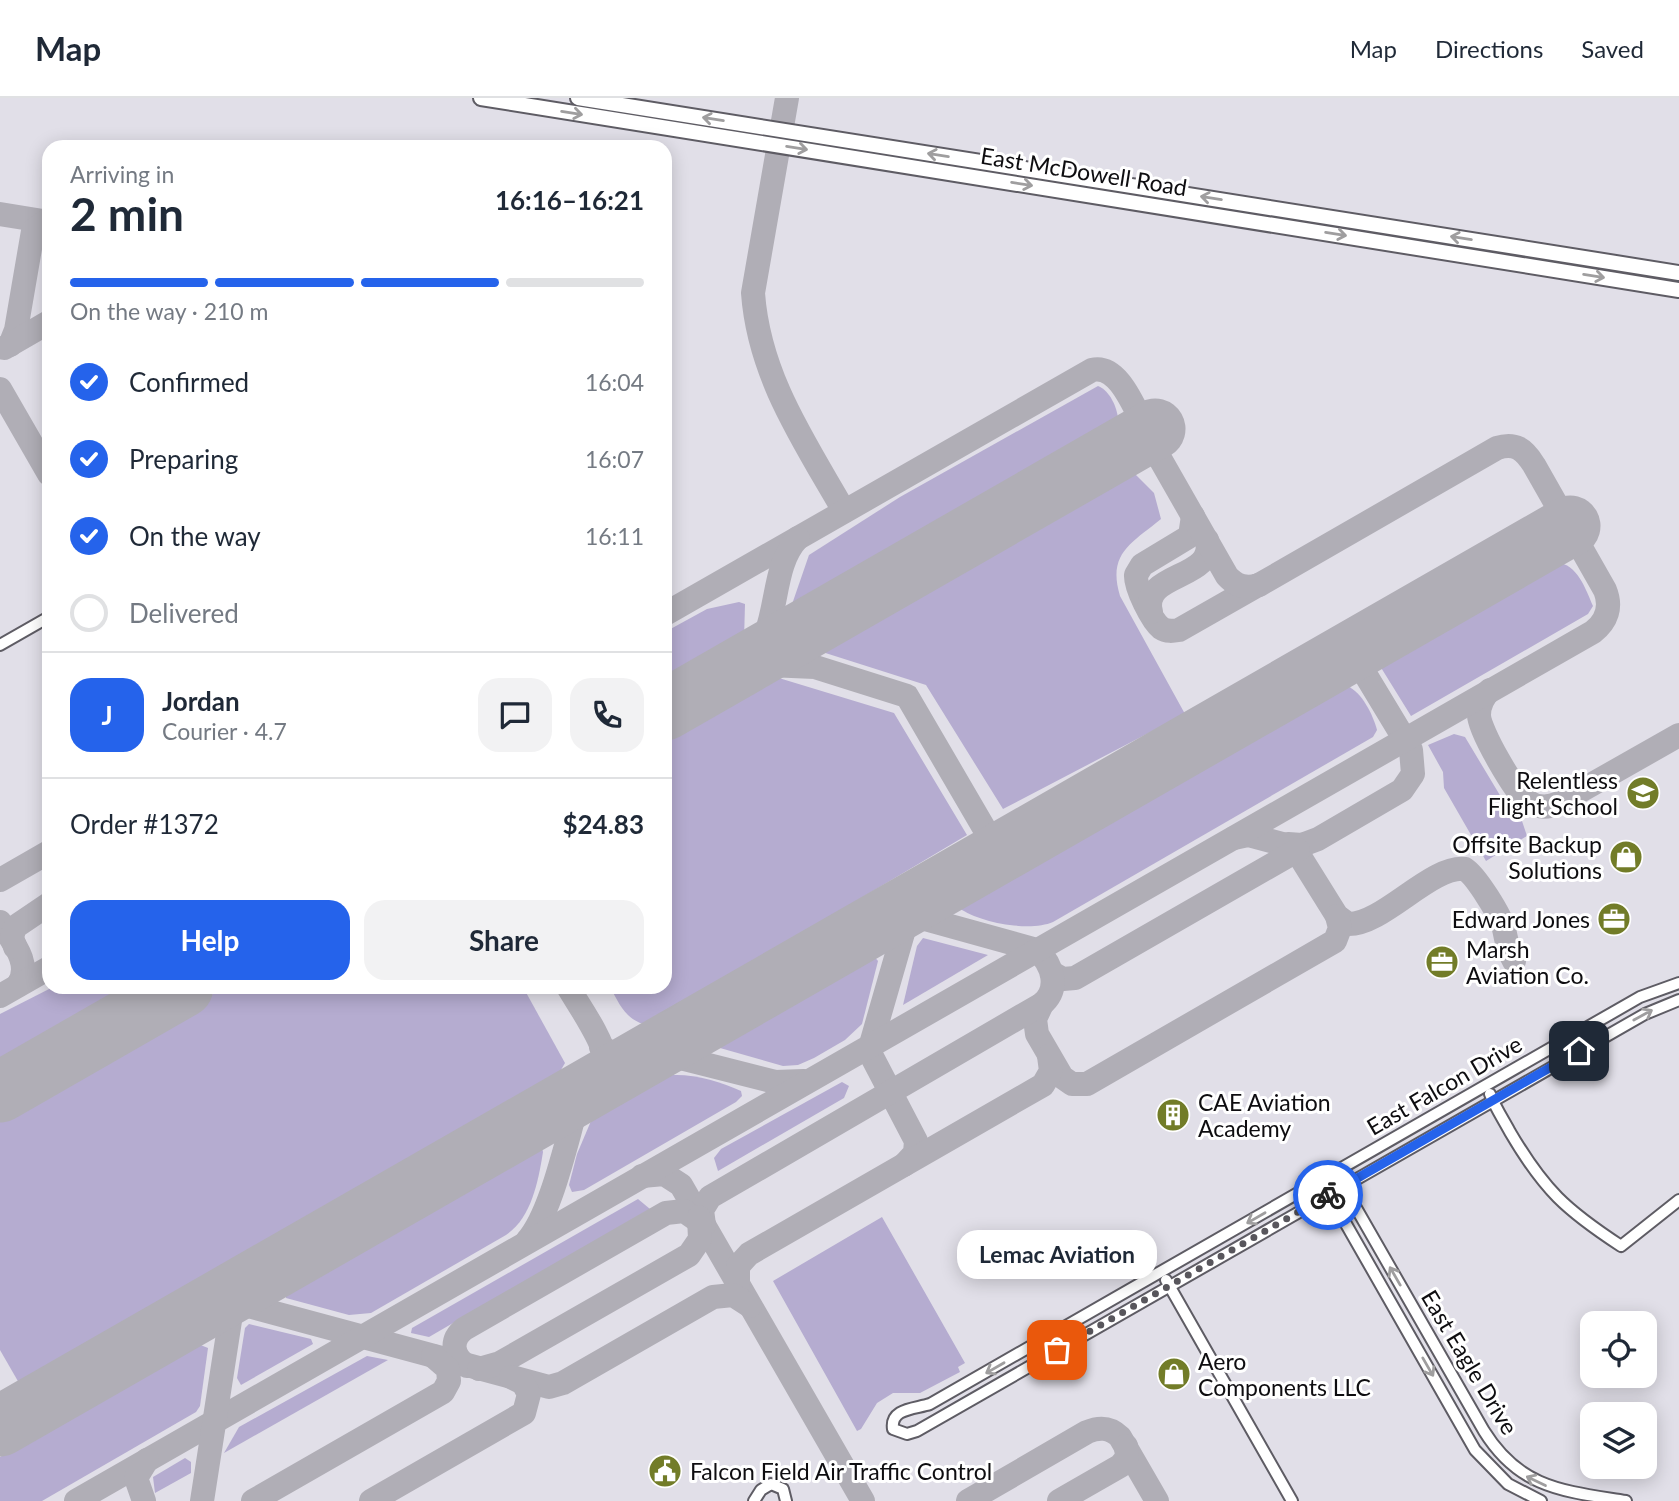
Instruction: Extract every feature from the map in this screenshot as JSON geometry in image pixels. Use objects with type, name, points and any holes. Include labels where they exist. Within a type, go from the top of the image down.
[{"type":"main road","name":"East McDowell Road","points":[[481,98],[1679,289]]},
{"type":"main road","name":"East McDowell Road","points":[[578,98],[1679,273]]},
{"type":"street","points":[[0,645],[42,621]]},
{"type":"street","name":"East Falcon Drive","points":[[1679,983],[1640,997],[930,1404],[898,1414],[893,1419],[894,1429],[907,1434],[917,1431],[1492,1100],[1645,1014],[1679,1000]]},
{"type":"street","points":[[1487,1084],[1492,1100],[1548,1190],[1575,1214],[1621,1246],[1679,1200]]},
{"type":"street","name":"East Eagle Drive","points":[[1336,1172],[1493,1445],[1518,1471],[1543,1485],[1626,1501]]},
{"type":"street","name":"East Eagle Drive","points":[[1321,1181],[1483,1461],[1508,1484],[1541,1501]]},
{"type":"street","points":[[1161,1272],[1292,1501]]},
{"type":"street","points":[[1406,1328],[1420,1320]]},
{"type":"street","points":[[754,1501],[761,1490],[771,1484],[783,1489],[786,1501]]},
{"type":"shaded area","points":[[1098,386],[1109,395],[1116,409],[1118,419],[1113,428],[789,613],[809,555],[900,497]]},
{"type":"shaded area","points":[[1135,474],[1154,493],[1161,519],[1132,543],[1120,559],[1117,581],[1120,596],[1185,714],[1003,809],[926,685],[816,650],[1106,482]]},
{"type":"shaded area","points":[[1557,563],[1570,567],[1580,579],[1593,606],[1588,614],[1411,716],[1380,666]]},
{"type":"shaded area","points":[[739,602],[745,604],[744,640],[672,680],[672,628],[707,609]]},
{"type":"shaded area","points":[[769,675],[894,713],[967,835],[648,1025],[640,1023],[624,1011],[614,994],[672,994],[672,733]]},
{"type":"shaded area","points":[[1347,686],[1357,693],[1370,711],[1377,730],[1373,737],[1053,922],[1032,926],[1005,924],[979,918],[959,908]]},
{"type":"shaded area","points":[[1454,734],[1465,737],[1507,807],[1521,818],[1527,836],[1486,861],[1444,788],[1443,772],[1428,745]]},
{"type":"shaded area","points":[[923,938],[988,955],[903,1005],[917,946]]},
{"type":"shaded area","points":[[873,955],[878,961],[862,1024],[845,1040],[798,1065],[783,1066],[720,1048],[723,1042]]},
{"type":"shaded area","points":[[42,993],[125,994],[0,1066],[0,1014]]},
{"type":"shaded area","points":[[213,994],[527,994],[565,1063],[558,1075],[19,1383],[0,1350],[0,1117]]},
{"type":"shaded area","points":[[673,1075],[717,1082],[741,1091],[742,1096],[584,1190],[572,1192],[569,1185],[577,1154],[591,1121],[655,1080]]},
{"type":"shaded area","points":[[842,1082],[849,1086],[844,1098],[718,1171],[714,1158],[721,1149]]},
{"type":"shaded area","points":[[536,1148],[542,1148],[543,1152],[532,1199],[522,1219],[506,1235],[371,1313],[349,1315],[286,1298],[286,1293]]},
{"type":"shaded area","points":[[638,1199],[650,1209],[429,1337],[411,1333],[412,1328]]},
{"type":"shaded area","points":[[882,1217],[965,1363],[958,1367],[960,1372],[920,1393],[893,1393],[877,1403],[857,1431],[773,1281]]},
{"type":"shaded area","points":[[249,1324],[311,1339],[313,1344],[241,1385],[237,1378],[245,1328]]},
{"type":"shaded area","points":[[198,1344],[208,1348],[200,1406],[196,1412],[42,1501],[0,1501],[0,1457]]},
{"type":"shaded area","points":[[367,1356],[388,1360],[224,1453],[239,1427]]},
{"type":"shaded area","points":[[185,1458],[191,1462],[191,1473],[155,1493],[153,1477]]},
{"type":"taxiway","points":[[787,98],[753,293],[757,323],[764,352],[786,407],[844,511]]},
{"type":"taxiway","points":[[0,214],[42,221]]},
{"type":"taxiway","points":[[10,345],[16,330],[33,231],[42,224]]},
{"type":"taxiway","points":[[4,348],[42,326]]},
{"type":"taxiway","points":[[672,610],[1092,370],[1102,370],[1119,382],[1148,433]]},
{"type":"taxiway","points":[[0,389],[42,462]]},
{"type":"taxiway","points":[[76,1501],[1593,632],[1607,613],[1605,590],[1534,465],[1518,448],[1497,448],[1259,585],[1246,587],[1227,576],[1146,434]]},
{"type":"taxiway","points":[[1193,516],[1190,536],[1142,565],[1136,575],[1141,595],[1157,624],[1166,630],[1179,630],[1258,585]]},
{"type":"taxiway","points":[[746,664],[758,651],[765,635],[782,567],[788,551],[798,538]]},
{"type":"taxiway","points":[[1151,612],[1151,599],[1157,590],[1201,562],[1207,553],[1207,540]]},
{"type":"taxiway","points":[[1288,844],[1302,845],[1318,839],[1402,790],[1413,774],[1411,750],[1350,649]]},
{"type":"taxiway","points":[[746,664],[815,667],[907,696],[998,852]]},
{"type":"taxiway","points":[[1490,690],[1485,695],[1479,711],[1485,734],[1514,786],[1527,801],[1539,806],[1559,803],[1679,735]]},
{"type":"taxiway","points":[[1234,838],[1248,835],[1294,847],[1337,916],[1348,924],[1362,922],[1376,915],[1437,876],[1452,870],[1465,869],[1498,915],[1514,961]]},
{"type":"taxiway","points":[[1052,973],[1063,979],[1075,978],[1298,850]]},
{"type":"taxiway","points":[[0,880],[42,856]]},
{"type":"taxiway","points":[[904,1165],[915,1153],[916,1141],[869,1051],[912,902]]},
{"type":"taxiway","points":[[15,947],[12,937],[15,927],[42,909]]},
{"type":"taxiway","points":[[704,1225],[702,1210],[710,1197],[1042,1004],[1048,998],[1053,984],[1052,977],[1047,963],[1037,950],[896,911]]},
{"type":"taxiway","points":[[1042,1004],[1035,1019],[1037,1034],[1062,1077],[1072,1084],[1087,1084],[1335,941],[1340,928],[1337,916]]},
{"type":"taxiway","points":[[0,922],[22,961],[22,977],[18,985]]},
{"type":"taxiway","points":[[0,996],[42,972]]},
{"type":"taxiway","points":[[527,1241],[536,1228],[551,1194],[579,1099],[604,1066],[604,1051],[572,994]]},
{"type":"taxiway","points":[[601,1047],[622,1059],[653,1051],[775,1082],[804,1081]]},
{"type":"taxiway","points":[[738,1284],[738,1266],[749,1254],[1043,1085],[1051,1071],[1049,1056]]},
{"type":"taxiway","points":[[642,1176],[664,1174],[681,1185],[863,1501]]},
{"type":"taxiway","points":[[467,1366],[458,1358],[455,1348],[456,1338],[464,1329],[666,1213],[684,1211],[704,1225]]},
{"type":"taxiway","points":[[479,1369],[500,1363],[689,1255],[700,1239],[699,1217]]},
{"type":"taxiway","points":[[202,1501],[232,1308],[241,1292],[253,1281]]},
{"type":"taxiway","points":[[203,1309],[228,1302],[241,1304],[549,1387],[563,1383],[713,1297],[733,1295],[750,1306]]},
{"type":"taxiway","points":[[253,1501],[443,1392],[449,1381],[448,1369],[433,1356]]},
{"type":"taxiway","points":[[371,1501],[524,1413],[529,1394],[523,1383],[511,1377]]},
{"type":"taxiway","points":[[968,1501],[1096,1429],[1112,1431],[1120,1437],[1157,1501]]},
{"type":"taxiway","points":[[1059,1501],[1120,1466],[1127,1458],[1126,1446]]},
{"type":"taxiway","points":[[144,1501],[136,1478],[147,1460]]},
{"type":"runway","points":[[672,706],[1155,429]]},
{"type":"runway","points":[[0,1426],[1570,526]]},
{"type":"runway","points":[[0,1092],[171,994]]},
{"type":"way so far","points":[[1057,1350],[1328,1195]]},
{"type":"place","name":"Relentless Flight School","points":[[1643,793]]},
{"type":"place","name":"Offsite Backup Solutions","points":[[1626,857]]},
{"type":"place","name":"Edward Jones","points":[[1614,919]]},
{"type":"place","name":"Marsh Aviation Co.","points":[[1442,962]]},
{"type":"place","name":"CAE Aviation Academy","points":[[1173,1115]]},
{"type":"place","name":"Lemac Aviation","points":[[1057,1350]]},
{"type":"place","name":"Aero Components LLC","points":[[1174,1374]]},
{"type":"place","name":"Falcon Field Air Traffic Control","points":[[665,1471]]},
{"type":"route","points":[[1328,1195],[1579,1051]]}]
